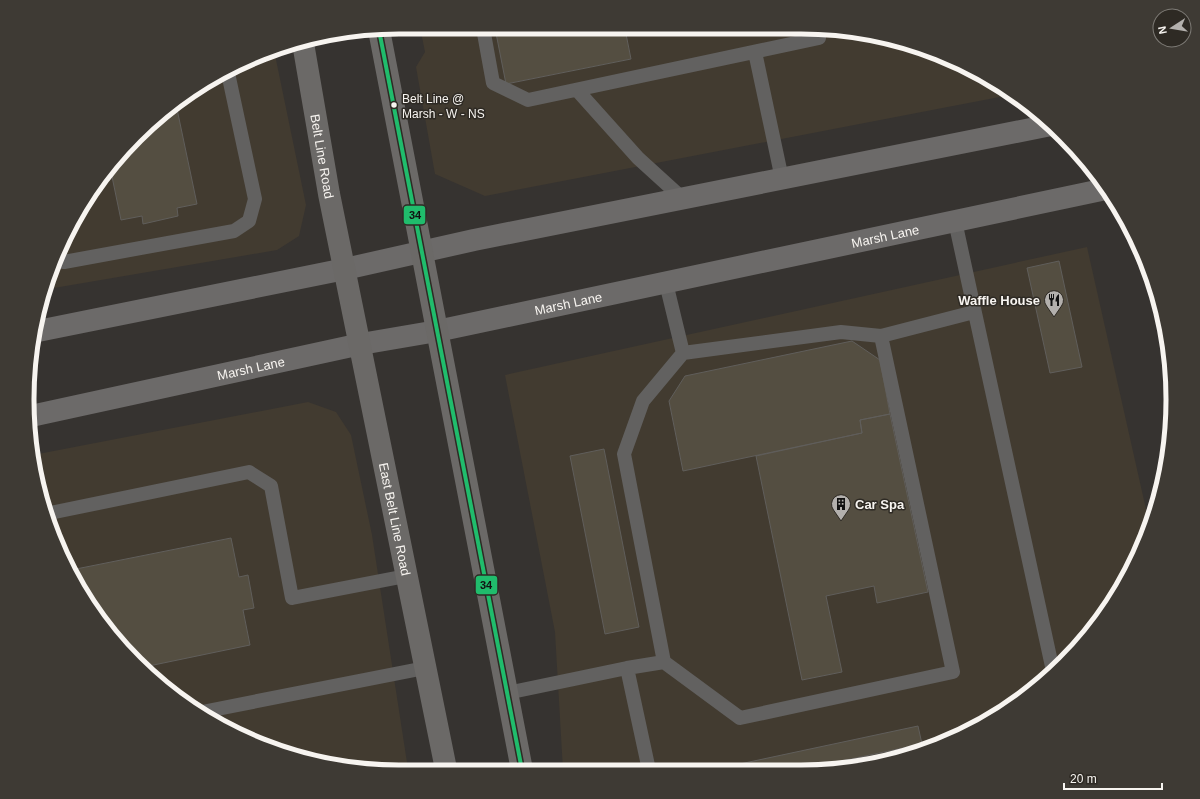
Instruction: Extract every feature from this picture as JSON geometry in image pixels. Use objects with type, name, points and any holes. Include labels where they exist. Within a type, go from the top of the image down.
[{"type":"main road","points":[[380,35],[521,765]]},
{"type":"main road","name":"Belt Line Road","points":[[305,46],[329,194],[345,269]]},
{"type":"main road","points":[[41,330],[345,269],[422,250],[1043,127]]},
{"type":"main road","name":"Marsh Lane","points":[[35,415],[361,344],[437,331],[1100,190]]},
{"type":"main road","name":"East Belt Line Road","points":[[345,269],[445,765]]},
{"type":"lane","points":[[483,34],[493,83],[528,100],[820,38],[819,35]]},
{"type":"lane","points":[[755,52],[782,179]]},
{"type":"lane","points":[[61,262],[234,231],[249,220],[255,199],[229,77]]},
{"type":"lane","points":[[577,90],[638,158],[682,198]]},
{"type":"lane","points":[[955,221],[1052,665]]},
{"type":"lane","points":[[666,282],[683,353]]},
{"type":"lane","points":[[881,336],[953,672],[740,718],[664,662],[624,454],[644,401],[683,353],[841,332],[881,336],[974,312]]},
{"type":"lane","points":[[52,513],[249,472],[271,486],[292,598],[406,576]]},
{"type":"lane","points":[[507,693],[627,668],[664,662]]},
{"type":"lane","points":[[208,711],[425,668]]},
{"type":"lane","points":[[627,668],[648,765]]},
{"type":"shaded area","points":[[421,34],[824,35],[872,41],[918,53],[962,72],[1004,96],[485,196],[435,174],[416,67],[425,52]]},
{"type":"shaded area","points":[[275,56],[306,205],[299,236],[277,250],[51,288],[62,260],[83,217],[110,177],[141,141],[196,96],[238,72]]},
{"type":"shaded area","points":[[1087,247],[1147,516],[1128,561],[1104,603],[1059,658],[1004,703],[983,716],[940,737],[895,753],[848,762],[824,764],[563,765],[555,632],[505,375]]},
{"type":"shaded area","points":[[308,402],[336,412],[351,435],[372,535],[407,765],[352,762],[305,753],[282,746],[217,716],[196,703],[159,674],[141,658],[110,622],[83,582],[53,517],[46,494],[38,454]]},
{"type":"building","points":[[496,34],[626,34],[631,59],[506,84]]},
{"type":"building","points":[[177,110],[197,204],[177,208],[178,216],[143,224],[142,216],[121,220],[112,175],[141,141]]},
{"type":"building","name":"Waffle House","points":[[1059,261],[1082,367],[1050,373],[1027,268]]},
{"type":"building","points":[[852,341],[880,360],[890,414],[860,420],[862,433],[683,471],[669,401],[685,376]]},
{"type":"building","name":"Car Spa","points":[[890,414],[928,592],[877,603],[874,586],[826,596],[842,672],[802,680],[756,456],[862,433],[860,420]]},
{"type":"building","points":[[604,449],[639,627],[605,634],[570,456]]},
{"type":"building","points":[[231,538],[239,577],[248,575],[254,608],[243,610],[250,645],[150,666],[141,658],[110,622],[96,603],[76,569]]},
{"type":"building","points":[[918,726],[922,744],[829,764],[735,765]]},
{"type":"transit line","name":"34","points":[[380,35],[521,765]]},
{"type":"place","name":"Belt Line @ Marsh - W - NS","points":[[394,105]]},
{"type":"place","name":"Waffle House","points":[[1054,317]]},
{"type":"place","name":"Car Spa","points":[[841,521]]}]
